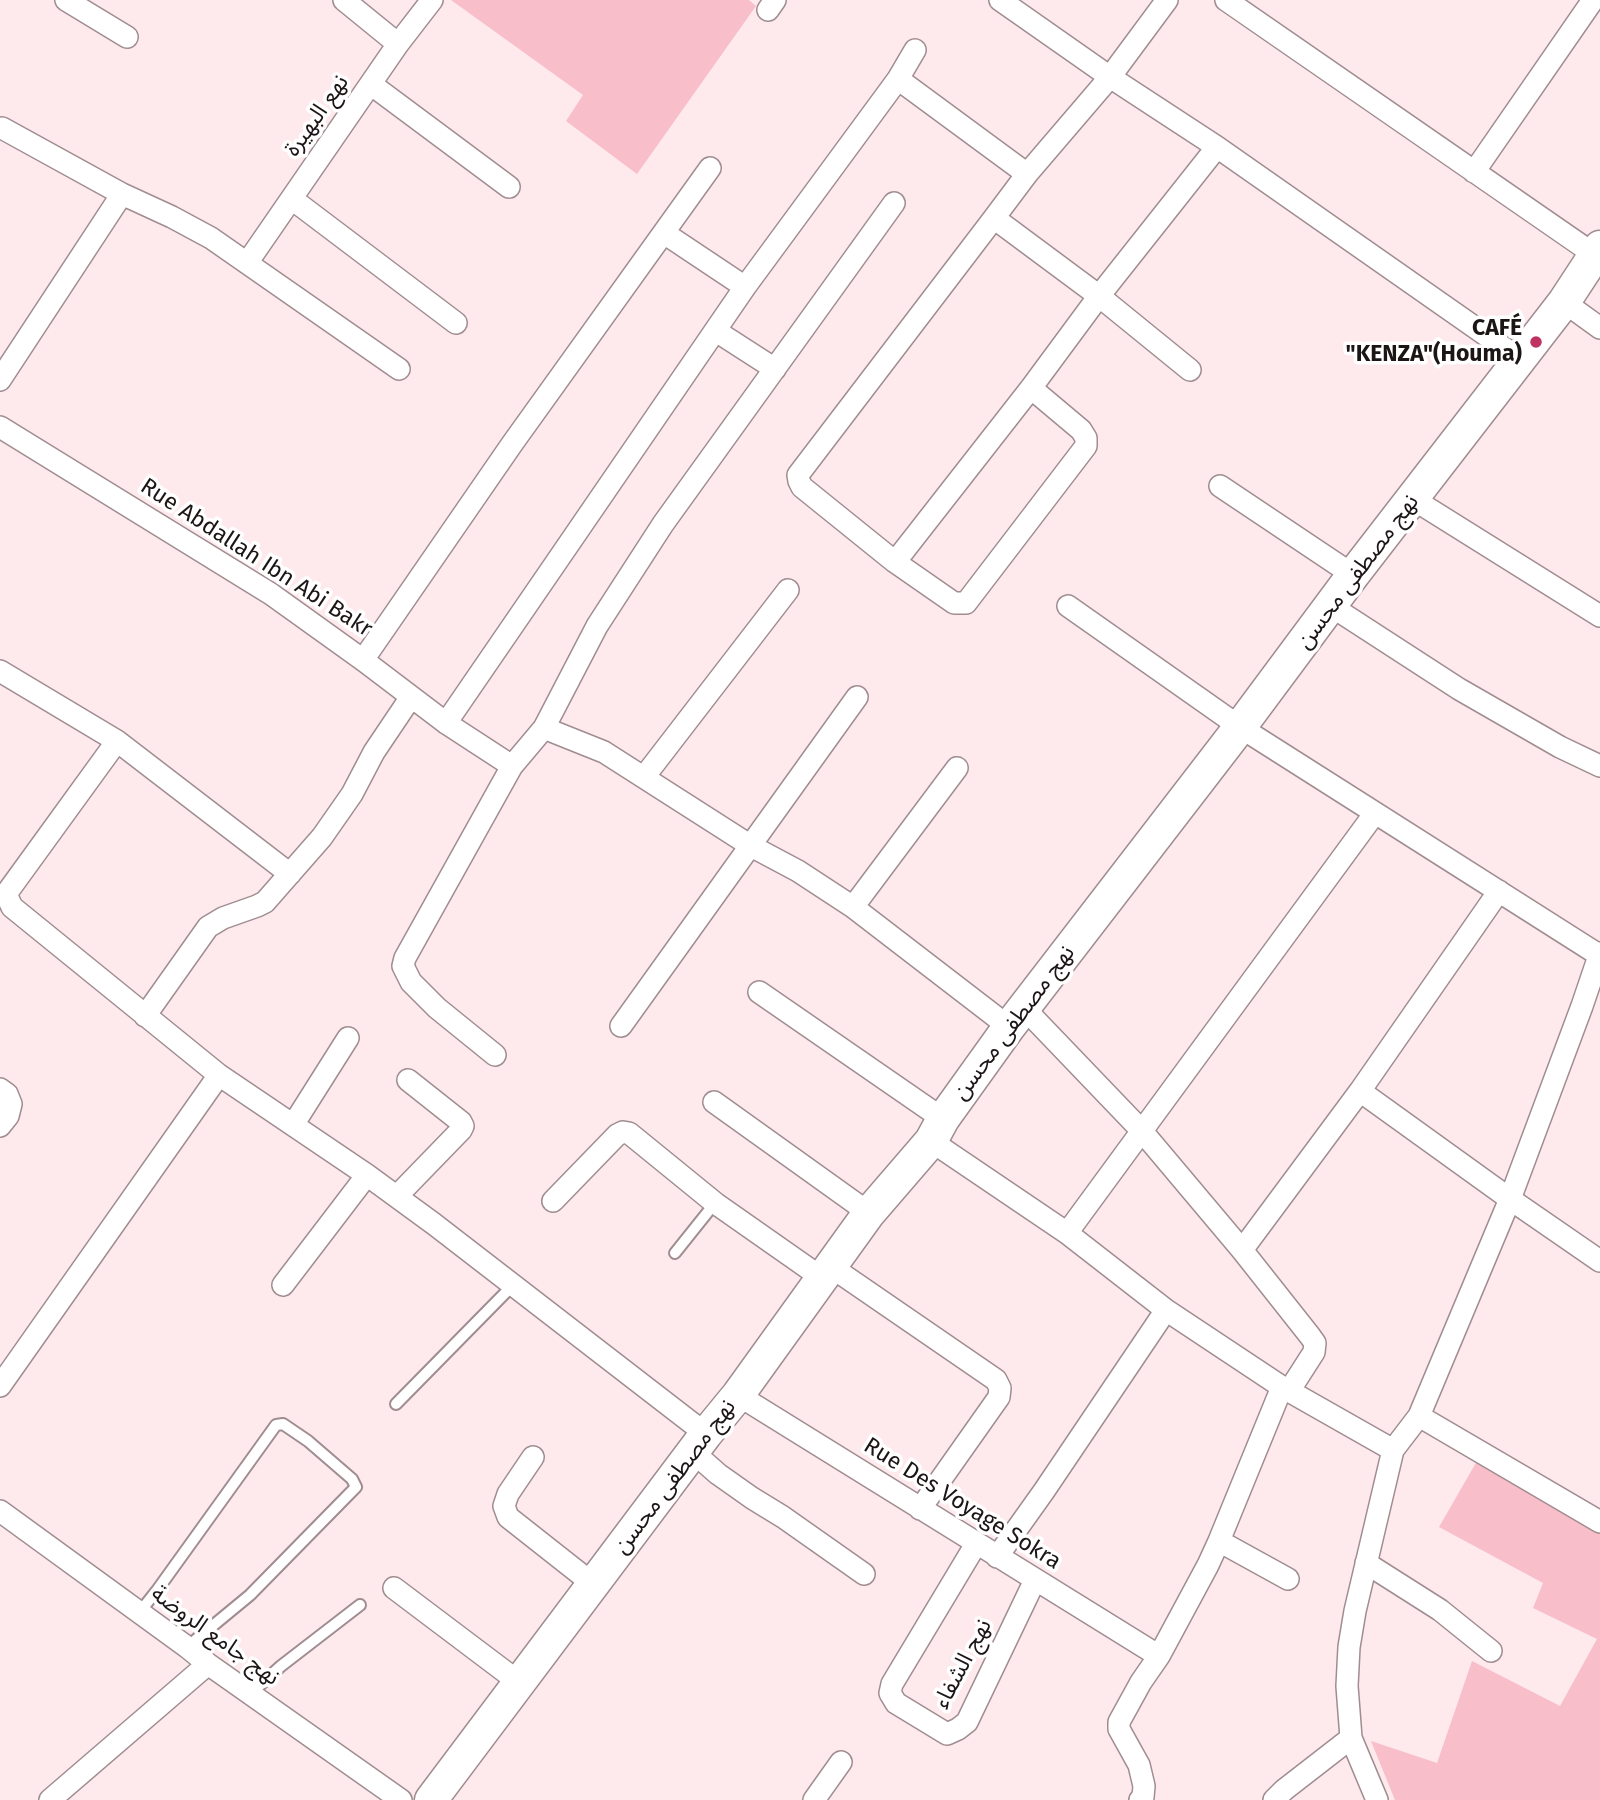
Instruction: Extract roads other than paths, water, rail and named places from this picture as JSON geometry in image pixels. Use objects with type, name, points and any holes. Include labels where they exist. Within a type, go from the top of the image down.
[{"type":"main road","name":"نهج مصطفى محسن","points":[[431,1800],[738,1395],[869,1213],[937,1130],[1016,1017],[1564,302],[1597,251]]},
{"type":"street","points":[[66,0],[127,37]]},
{"type":"street","points":[[344,0],[398,44]]},
{"type":"street","name":"نهع البهيرة","points":[[247,263],[398,44],[432,0]]},
{"type":"street","points":[[1000,0],[1217,147],[1520,359]]},
{"type":"street","points":[[1031,388],[1081,430],[1086,438],[1086,446],[966,603],[954,603],[895,562],[802,487],[799,475],[1027,174],[1110,77],[1167,0]]},
{"type":"street","points":[[1226,0],[1474,172],[1597,251]]},
{"type":"street","points":[[1474,172],[1593,0]]},
{"type":"street","points":[[446,723],[746,287],[898,79],[915,50]]},
{"type":"street","points":[[898,79],[1027,174]]},
{"type":"street","points":[[372,85],[509,187]]},
{"type":"street","points":[[2,128],[122,194],[211,238],[399,369]]},
{"type":"street","points":[[895,562],[1031,388],[1098,296],[1217,147]]},
{"type":"street","points":[[363,660],[512,444],[710,168]]},
{"type":"street","points":[[0,380],[122,194]]},
{"type":"street","points":[[292,199],[456,323]]},
{"type":"street","points":[[495,1055],[437,1009],[411,982],[403,966],[405,958],[512,766],[544,728],[597,626],[663,524],[894,203]]},
{"type":"street","points":[[994,218],[1190,370]]},
{"type":"street","points":[[664,233],[746,287]]},
{"type":"street","points":[[1564,302],[1600,328]]},
{"type":"street","points":[[716,331],[775,369]]},
{"type":"street","name":"Rue Abdallah Ibn Abi Bakr","points":[[0,427],[271,594],[446,723],[512,766]]},
{"type":"street","points":[[1220,486],[1353,575]]},
{"type":"street","points":[[1413,499],[1600,616]]},
{"type":"street","points":[[644,777],[788,590]]},
{"type":"street","points":[[1068,606],[1240,727],[1600,954],[1591,1012],[1419,1416],[1393,1450],[1355,1611],[1349,1647],[1347,1686],[1351,1738],[1377,1800]]},
{"type":"street","points":[[1331,606],[1459,689],[1560,747],[1600,766]]},
{"type":"street","points":[[0,671],[117,741],[290,874]]},
{"type":"street","points":[[145,1016],[208,927],[223,918],[265,902],[322,837],[352,794],[374,752],[411,697]]},
{"type":"street","points":[[621,1026],[857,697]]},
{"type":"street","points":[[544,728],[604,752],[751,846],[798,871],[1016,1017],[1141,1130],[1242,1250],[1315,1343],[1314,1352],[1285,1389],[1219,1541],[1159,1656],[1119,1722],[1119,1729],[1139,1765],[1144,1786],[1140,1800]]},
{"type":"street","points":[[117,741],[6,894],[12,907],[219,1075],[397,1196],[514,1284],[700,1443],[718,1474],[864,1574]]},
{"type":"street","points":[[853,907],[957,768]]},
{"type":"street","points":[[1067,1233],[1375,813]]},
{"type":"street","points":[[1242,1250],[1360,1091],[1499,891]]},
{"type":"street","points":[[759,992],[1166,1310],[1285,1389],[1393,1450]]},
{"type":"street","points":[[293,1125],[348,1038]]},
{"type":"street","points":[[0,1386],[219,1075]]},
{"type":"street","points":[[397,1196],[463,1126],[408,1080]]},
{"type":"street","points":[[0,1089],[7,1094],[11,1104],[8,1115],[0,1125]]},
{"type":"street","points":[[1360,1091],[1600,1261]]},
{"type":"street","points":[[715,1102],[869,1213]]},
{"type":"street","points":[[553,1202],[617,1135],[629,1133],[715,1203],[996,1380],[1000,1388],[999,1398],[920,1509]]},
{"type":"street","points":[[283,1285],[367,1175]]},
{"type":"street","points":[[997,1557],[1166,1310]]},
{"type":"street","name":"Rue Des Voyage Sokra","points":[[738,1395],[1159,1656]]},
{"type":"street","points":[[1419,1416],[1600,1522]]},
{"type":"street","points":[[533,1457],[508,1494],[504,1506],[508,1517],[593,1584]]},
{"type":"street","name":"نهج جامع الروضة","points":[[0,1511],[208,1664],[401,1800]]},
{"type":"street","points":[[1219,1541],[1288,1579]]},
{"type":"street","name":"نهج الشفاء","points":[[976,1544],[891,1684],[890,1693],[896,1703],[947,1734],[967,1722],[1035,1580]]},
{"type":"street","points":[[1366,1563],[1440,1610],[1490,1651]]},
{"type":"street","points":[[394,1588],[520,1683]]},
{"type":"street","points":[[50,1800],[208,1664]]},
{"type":"street","points":[[1274,1800],[1351,1738]]},
{"type":"street","points":[[814,1800],[841,1762]]},
{"type":"lane","points":[[675,1253],[715,1203]]},
{"type":"lane","points":[[396,1404],[514,1284]]},
{"type":"lane","points":[[139,1613],[276,1425],[283,1424],[308,1441],[352,1479],[356,1487],[250,1595],[187,1647]]},
{"type":"lane","points":[[250,1694],[281,1666],[360,1605]]},
{"type":"place","name":"CAFÉ \"KENZA\"(Houma)","points":[[1536,342]]}]
